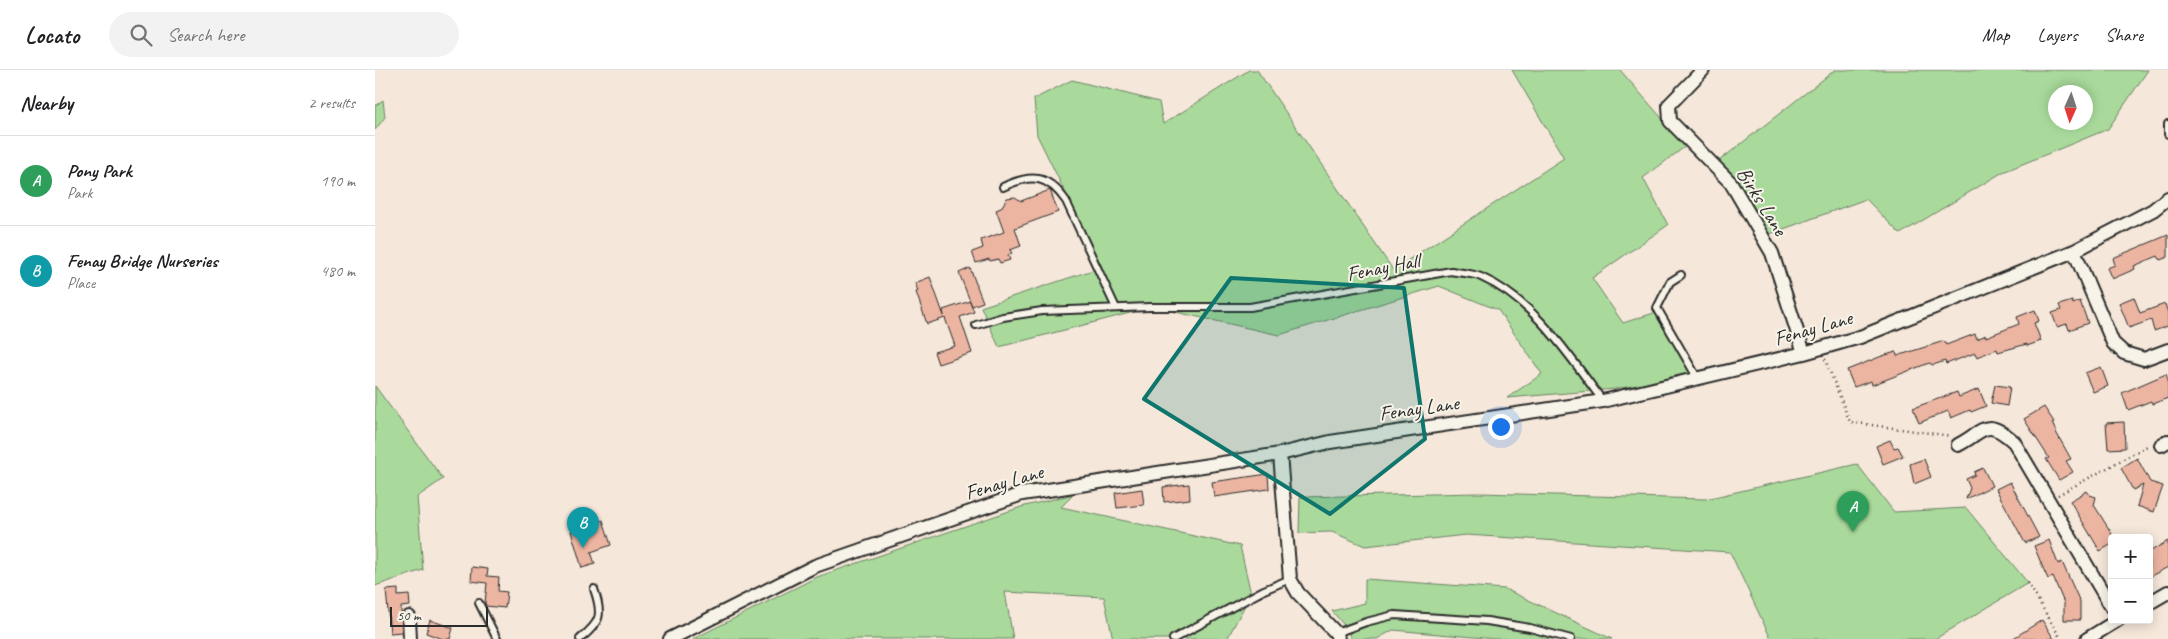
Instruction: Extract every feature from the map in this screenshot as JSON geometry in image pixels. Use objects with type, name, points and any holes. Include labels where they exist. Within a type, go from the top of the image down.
[{"type":"street","name":"Birks Lane","points":[[1703,70],[1669,105],[1670,121],[1731,183],[1772,253],[1804,353]]},
{"type":"street","name":"Fenay Lane","points":[[670,639],[815,566],[1021,494],[1280,454],[1329,442],[1603,401],[1804,353],[1859,337],[2075,251],[2153,210],[2168,198]]},
{"type":"street","points":[[2075,251],[2113,343],[2125,353],[2144,360],[2168,350]]},
{"type":"street","points":[[1958,445],[1979,430],[1987,428],[1995,428],[2006,434],[2014,442],[2108,601]]},
{"type":"street","points":[[1280,454],[1290,579],[1298,593],[1337,636]]},
{"type":"street","points":[[2153,601],[2168,592]]},
{"type":"street","points":[[409,618],[410,639]]},
{"type":"street","points":[[2087,639],[2111,624]]},
{"type":"lane","points":[[2168,124],[2168,134]]},
{"type":"lane","points":[[1003,186],[1025,178],[1046,180],[1056,186],[1066,201],[1116,308]]},
{"type":"lane","name":"Fenay Hall","points":[[976,325],[1003,317],[1042,311],[1116,308],[1250,307],[1451,271],[1479,276],[1507,292],[1549,330],[1603,401]]},
{"type":"lane","points":[[1681,275],[1670,282],[1657,308],[1698,379]]},
{"type":"lane","points":[[1173,639],[1263,590],[1290,579]]},
{"type":"lane","points":[[580,639],[593,628],[599,616],[601,608],[595,589]]},
{"type":"lane","points":[[479,603],[497,639]]},
{"type":"lane","points":[[1337,636],[1367,622],[1394,615],[1487,621],[1530,628],[1571,639]]},
{"type":"path","points":[[1821,348],[1850,422],[1956,437],[1958,445]]},
{"type":"path","points":[[2048,500],[2147,446],[2164,443]]},
{"type":"path","points":[[2028,583],[2061,639]]},
{"type":"highlighted area","points":[[1231,278],[1404,288],[1425,439],[1330,514],[1144,399]]},
{"type":"green space","points":[[1249,70],[1257,70],[1393,270],[1564,158],[1512,70],[1620,70],[1686,146],[1643,178],[1668,225],[1592,278],[1623,323],[1657,312],[1696,375],[1615,389],[1507,398],[1542,374],[1498,310],[1439,286],[1279,335],[1153,307],[999,347],[981,307],[1102,267],[1037,135],[1034,99],[1072,80],[1159,102],[1163,124]]},
{"type":"green space","points":[[1835,70],[2148,70],[2108,129],[2003,172],[1900,234],[1866,199],[1767,235],[1734,177],[1719,161]]},
{"type":"green space","points":[[383,100],[385,117],[375,130],[375,106]]},
{"type":"green space","points":[[375,386],[443,479],[417,497],[423,570],[375,586]]},
{"type":"green space","points":[[1857,464],[1894,512],[1966,508],[2028,583],[1935,639],[1771,639],[1730,552],[1466,535],[1365,546],[1332,532],[1299,533],[1300,497],[1478,493],[1706,499]]},
{"type":"green space","points":[[1074,494],[1061,507],[1240,546],[1251,594],[1227,639],[1113,639],[1104,597],[1005,592],[1013,639],[693,639],[817,577],[1021,507]]},
{"type":"green space","points":[[1365,579],[1505,589],[1612,639],[1496,639],[1393,630],[1377,639],[1350,639],[1349,631],[1332,611],[1365,603]]},
{"type":"building","points":[[1050,190],[1058,212],[1015,228],[1021,246],[1010,250],[1012,253],[1008,255],[1010,260],[1000,263],[998,259],[990,261],[989,259],[976,263],[972,252],[983,248],[981,240],[1004,232],[996,210],[1001,208],[1007,198],[1015,197],[1021,201]]},
{"type":"building","points":[[2168,235],[2168,257],[2160,260],[2158,256],[2134,266],[2135,269],[2112,279],[2107,268],[2115,265],[2113,258]]},
{"type":"building","points":[[970,268],[983,302],[972,306],[959,273]]},
{"type":"building","points":[[930,277],[944,316],[943,310],[970,301],[974,312],[960,317],[972,353],[938,364],[934,352],[955,346],[945,318],[927,324],[916,292],[918,291],[915,283]]},
{"type":"building","points":[[2134,297],[2140,313],[2165,304],[2168,313],[2168,326],[2154,331],[2151,320],[2129,328],[2119,303]]},
{"type":"building","points":[[2072,301],[2073,304],[2080,301],[2088,323],[2069,330],[2067,324],[2057,327],[2052,313],[2061,310],[2059,305]]},
{"type":"building","points":[[2035,310],[2039,321],[2034,323],[2041,341],[2027,346],[2027,344],[1998,352],[1997,349],[1977,357],[1975,353],[1946,364],[1945,361],[1933,365],[1929,363],[1872,385],[1871,381],[1854,387],[1847,370],[1896,352],[1897,356],[1944,341],[1946,345],[1975,334],[1977,339],[1986,335],[1986,337],[2019,324],[2017,317]]},
{"type":"building","points":[[2101,367],[2108,386],[2093,392],[2085,373]]},
{"type":"building","points":[[2166,374],[2168,398],[2152,404],[2151,401],[2128,410],[2122,393]]},
{"type":"building","points":[[1995,385],[2010,387],[2007,406],[1991,403]]},
{"type":"building","points":[[1979,389],[1986,406],[1951,418],[1948,411],[1919,423],[1913,408],[1957,392],[1959,397]]},
{"type":"building","points":[[2044,407],[2054,422],[2052,423],[2057,434],[2071,459],[2066,461],[2073,472],[2059,480],[2046,459],[2049,458],[2024,419]]},
{"type":"building","points":[[2124,422],[2125,448],[2108,449],[2106,423]]},
{"type":"building","points":[[1890,440],[1894,448],[1898,447],[1903,456],[1883,464],[1876,446]]},
{"type":"building","points":[[2137,458],[2150,482],[2163,486],[2154,512],[2137,506],[2143,485],[2133,490],[2121,468]]},
{"type":"building","points":[[1924,459],[1931,477],[1914,484],[1910,464]]},
{"type":"building","points":[[1983,468],[1992,486],[1966,499],[1970,488],[1966,479],[1975,475],[1974,472]]},
{"type":"building","points":[[1268,474],[1269,489],[1214,497],[1212,482]]},
{"type":"building","points":[[2010,482],[2039,537],[2025,543],[1996,489]]},
{"type":"building","points":[[1189,484],[1190,499],[1164,502],[1163,487]]},
{"type":"building","points":[[1142,489],[1144,505],[1117,508],[1115,493]]},
{"type":"building","points":[[2087,491],[2090,495],[2096,497],[2094,505],[2112,534],[2108,534],[2108,546],[2100,551],[2070,501]]},
{"type":"building","points":[[603,520],[611,545],[591,552],[595,564],[582,568],[571,531]]},
{"type":"building","points":[[2049,540],[2058,564],[2062,562],[2080,602],[2080,620],[2064,620],[2064,603],[2053,577],[2048,579],[2034,546]]},
{"type":"building","points":[[2168,541],[2168,567],[2153,575],[2153,550]]},
{"type":"building","points":[[472,567],[488,569],[487,576],[499,577],[498,591],[507,592],[505,608],[486,606],[487,583],[471,581]]},
{"type":"building","points":[[398,589],[398,596],[409,595],[410,606],[401,607],[402,632],[390,633],[386,590]]},
{"type":"building","points":[[430,620],[453,628],[450,639],[443,639],[426,633]]},
{"type":"building","points":[[2042,620],[2054,639],[2012,639]]},
{"type":"place","name":"Pony Park","points":[[1853,532]]},
{"type":"place","name":"Fenay Bridge Nurseries","points":[[583,548]]}]
